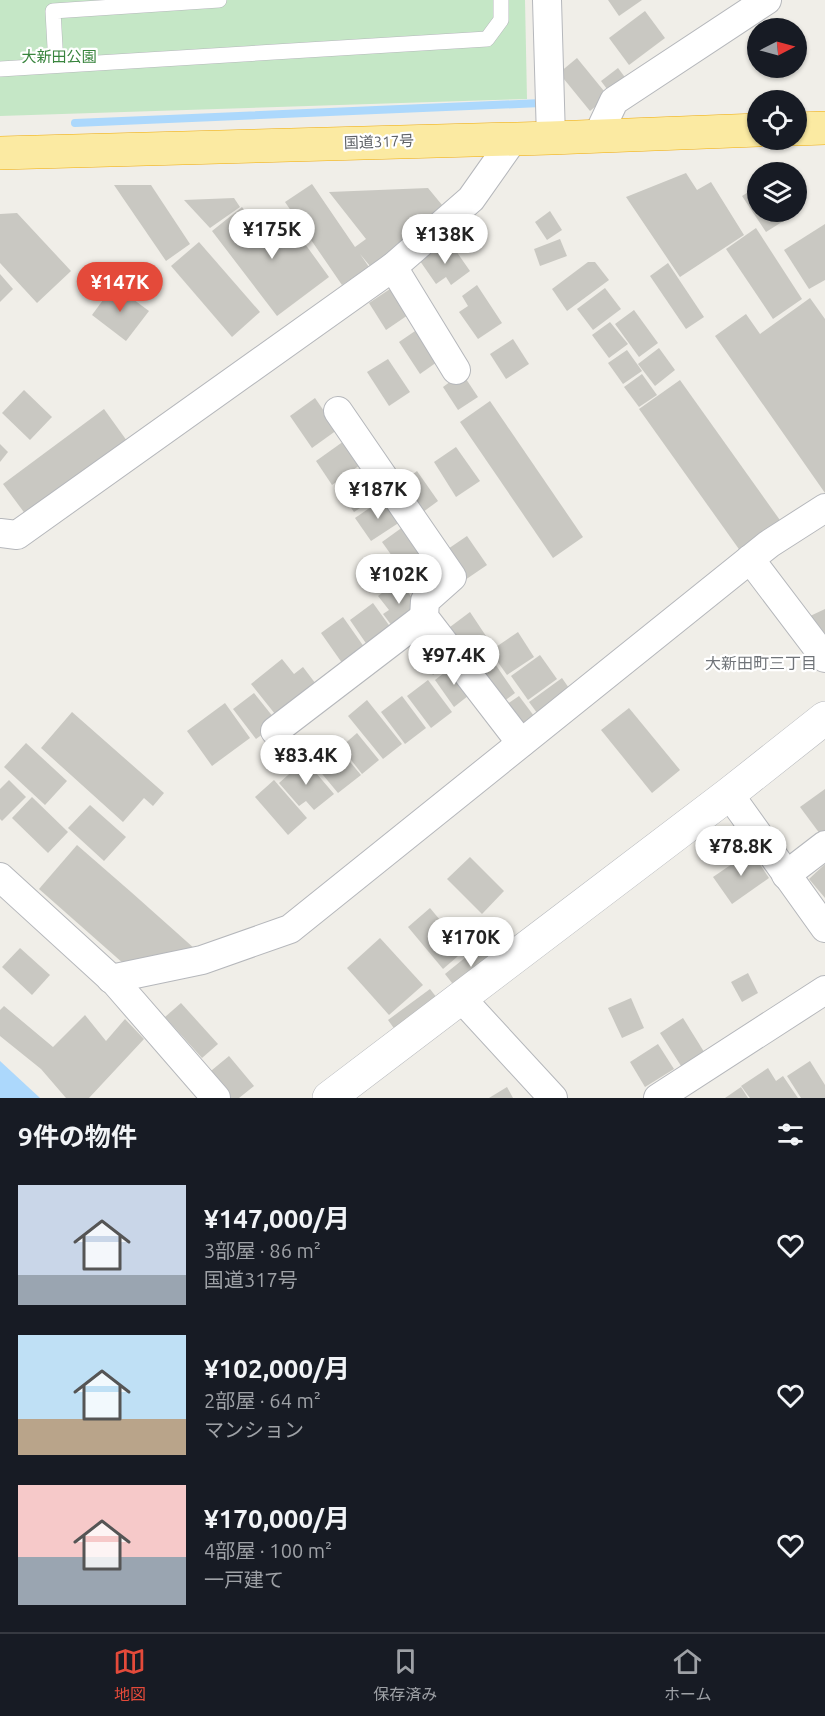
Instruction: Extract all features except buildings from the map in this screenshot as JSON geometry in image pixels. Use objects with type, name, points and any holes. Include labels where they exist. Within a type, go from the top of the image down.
[{"type":"highway","points":[[807,129],[825,128]]},
{"type":"highway","name":"国道317号","points":[[0,153],[747,130]]},
{"type":"street","points":[[547,0],[551,138]]},
{"type":"street","points":[[598,135],[614,101],[767,0]]},
{"type":"street","points":[[0,533],[17,535],[393,267],[471,199],[514,138]]},
{"type":"street","points":[[393,267],[456,370]]},
{"type":"street","points":[[338,411],[452,577],[425,601],[424,617],[521,743]]},
{"type":"street","points":[[111,979],[202,960],[290,929],[769,544],[825,508]]},
{"type":"street","points":[[750,559],[824,654]]},
{"type":"street","points":[[275,732],[424,617]]},
{"type":"street","points":[[329,1098],[729,794],[825,718]]},
{"type":"street","points":[[729,794],[825,928]]},
{"type":"street","points":[[786,875],[825,845]]},
{"type":"street","points":[[0,876],[111,979],[216,1098]]},
{"type":"street","points":[[658,1098],[825,990]]},
{"type":"street","points":[[461,998],[553,1098]]},
{"type":"lane","points":[[56,65],[53,5],[219,0]]},
{"type":"lane","points":[[0,69],[487,39],[501,20],[501,0]]},
{"type":"green space","name":"大新田公園","points":[[0,0],[525,0],[527,99],[0,116]]},
{"type":"water","points":[[0,1061],[40,1098],[0,1098]]},
{"type":"waterway","points":[[75,123],[541,103],[541,100]]},
{"type":"district","name":"大新田町三丁目","points":[[761,663]]}]
